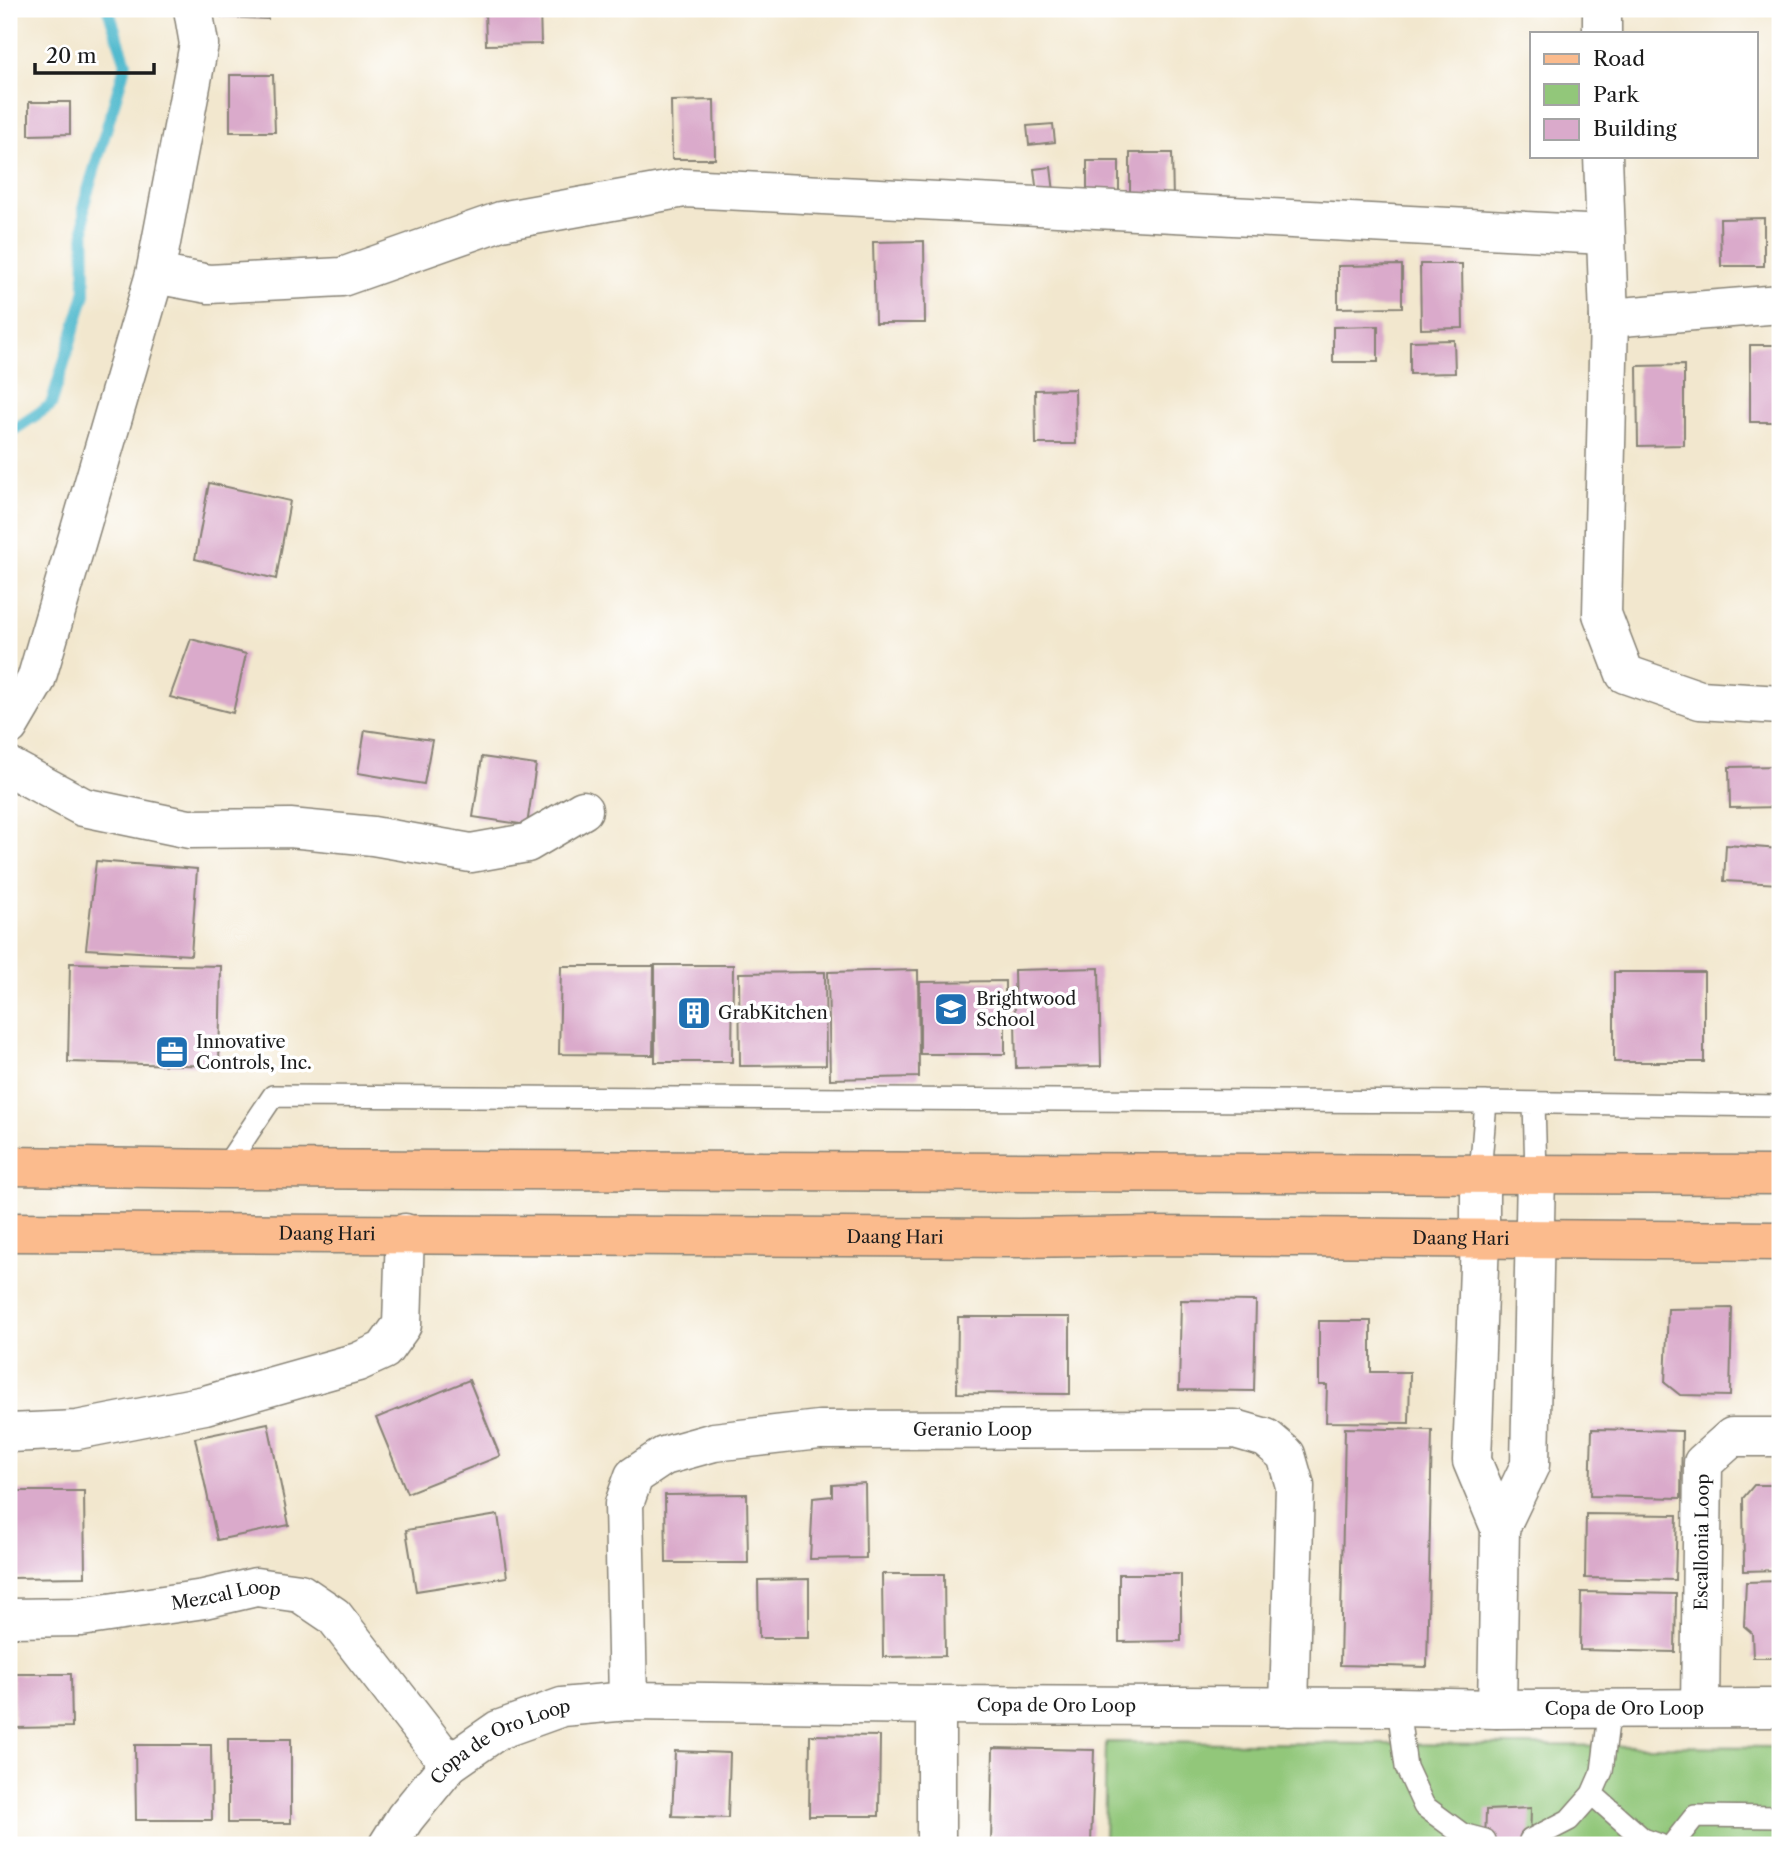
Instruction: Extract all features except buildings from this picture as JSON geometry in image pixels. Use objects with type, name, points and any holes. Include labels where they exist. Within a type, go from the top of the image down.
[{"type":"main road","points":[[9,1166],[1780,1175]]},
{"type":"main road","name":"Daang Hari","points":[[9,1232],[1780,1241]]},
{"type":"street","points":[[9,726],[36,680],[155,274],[199,44],[193,9]]},
{"type":"street","points":[[1602,9],[1602,32]]},
{"type":"street","points":[[1603,158],[1609,318],[1602,614],[1625,674],[1700,700],[1780,705]]},
{"type":"street","points":[[155,274],[209,284],[342,277],[501,221],[684,188],[1605,235]]},
{"type":"street","points":[[1609,318],[1780,304]]},
{"type":"street","points":[[9,767],[83,807],[189,829],[290,828],[373,836],[471,853],[527,844],[583,810]]},
{"type":"street","points":[[1500,1528],[1531,1465],[1536,1173]]},
{"type":"street","points":[[1480,1174],[1472,1461],[1500,1528],[1497,1709]]},
{"type":"street","points":[[9,1433],[77,1430],[205,1405],[358,1362],[384,1350],[402,1325],[405,1233]]},
{"type":"street","name":"Geranio Loop","points":[[628,1701],[624,1504],[634,1476],[664,1455],[714,1442],[819,1430],[1235,1429],[1266,1438],[1286,1455],[1295,1486],[1290,1707]]},
{"type":"street","name":"Escallonia Loop","points":[[1700,1708],[1703,1464],[1731,1437],[1780,1437]]},
{"type":"street","name":"Mezcal Loop","points":[[9,1618],[81,1618],[204,1599],[256,1587],[300,1593],[334,1616],[449,1763]]},
{"type":"street","name":"Copa de Oro Loop","points":[[388,1845],[405,1818],[449,1763],[498,1730],[562,1707],[628,1701],[1497,1709],[1780,1708]]},
{"type":"street","points":[[936,1705],[936,1845]]},
{"type":"lane","points":[[224,1169],[273,1096],[1534,1102],[1780,1106]]},
{"type":"lane","points":[[1480,1174],[1486,1102]]},
{"type":"lane","points":[[1534,1102],[1536,1173]]},
{"type":"lane","points":[[1398,1707],[1406,1768],[1424,1807],[1462,1834],[1485,1840]]},
{"type":"lane","points":[[1530,1840],[1569,1820],[1592,1794],[1602,1772],[1610,1707]]},
{"type":"lane","points":[[1592,1794],[1643,1839],[1660,1845]]},
{"type":"lane","points":[[1672,1845],[1695,1816],[1780,1817]]},
{"type":"green space","points":[[1106,1742],[1780,1747],[1780,1845],[1104,1845]]},
{"type":"waterway","points":[[9,433],[51,405],[85,294],[84,204],[126,63],[108,9]]},
{"type":"place","name":"Brightwood School","points":[[951,1009]]},
{"type":"place","name":"GrabKitchen","points":[[694,1013]]},
{"type":"place","name":"Innovative Controls, Inc.","points":[[172,1052]]}]
